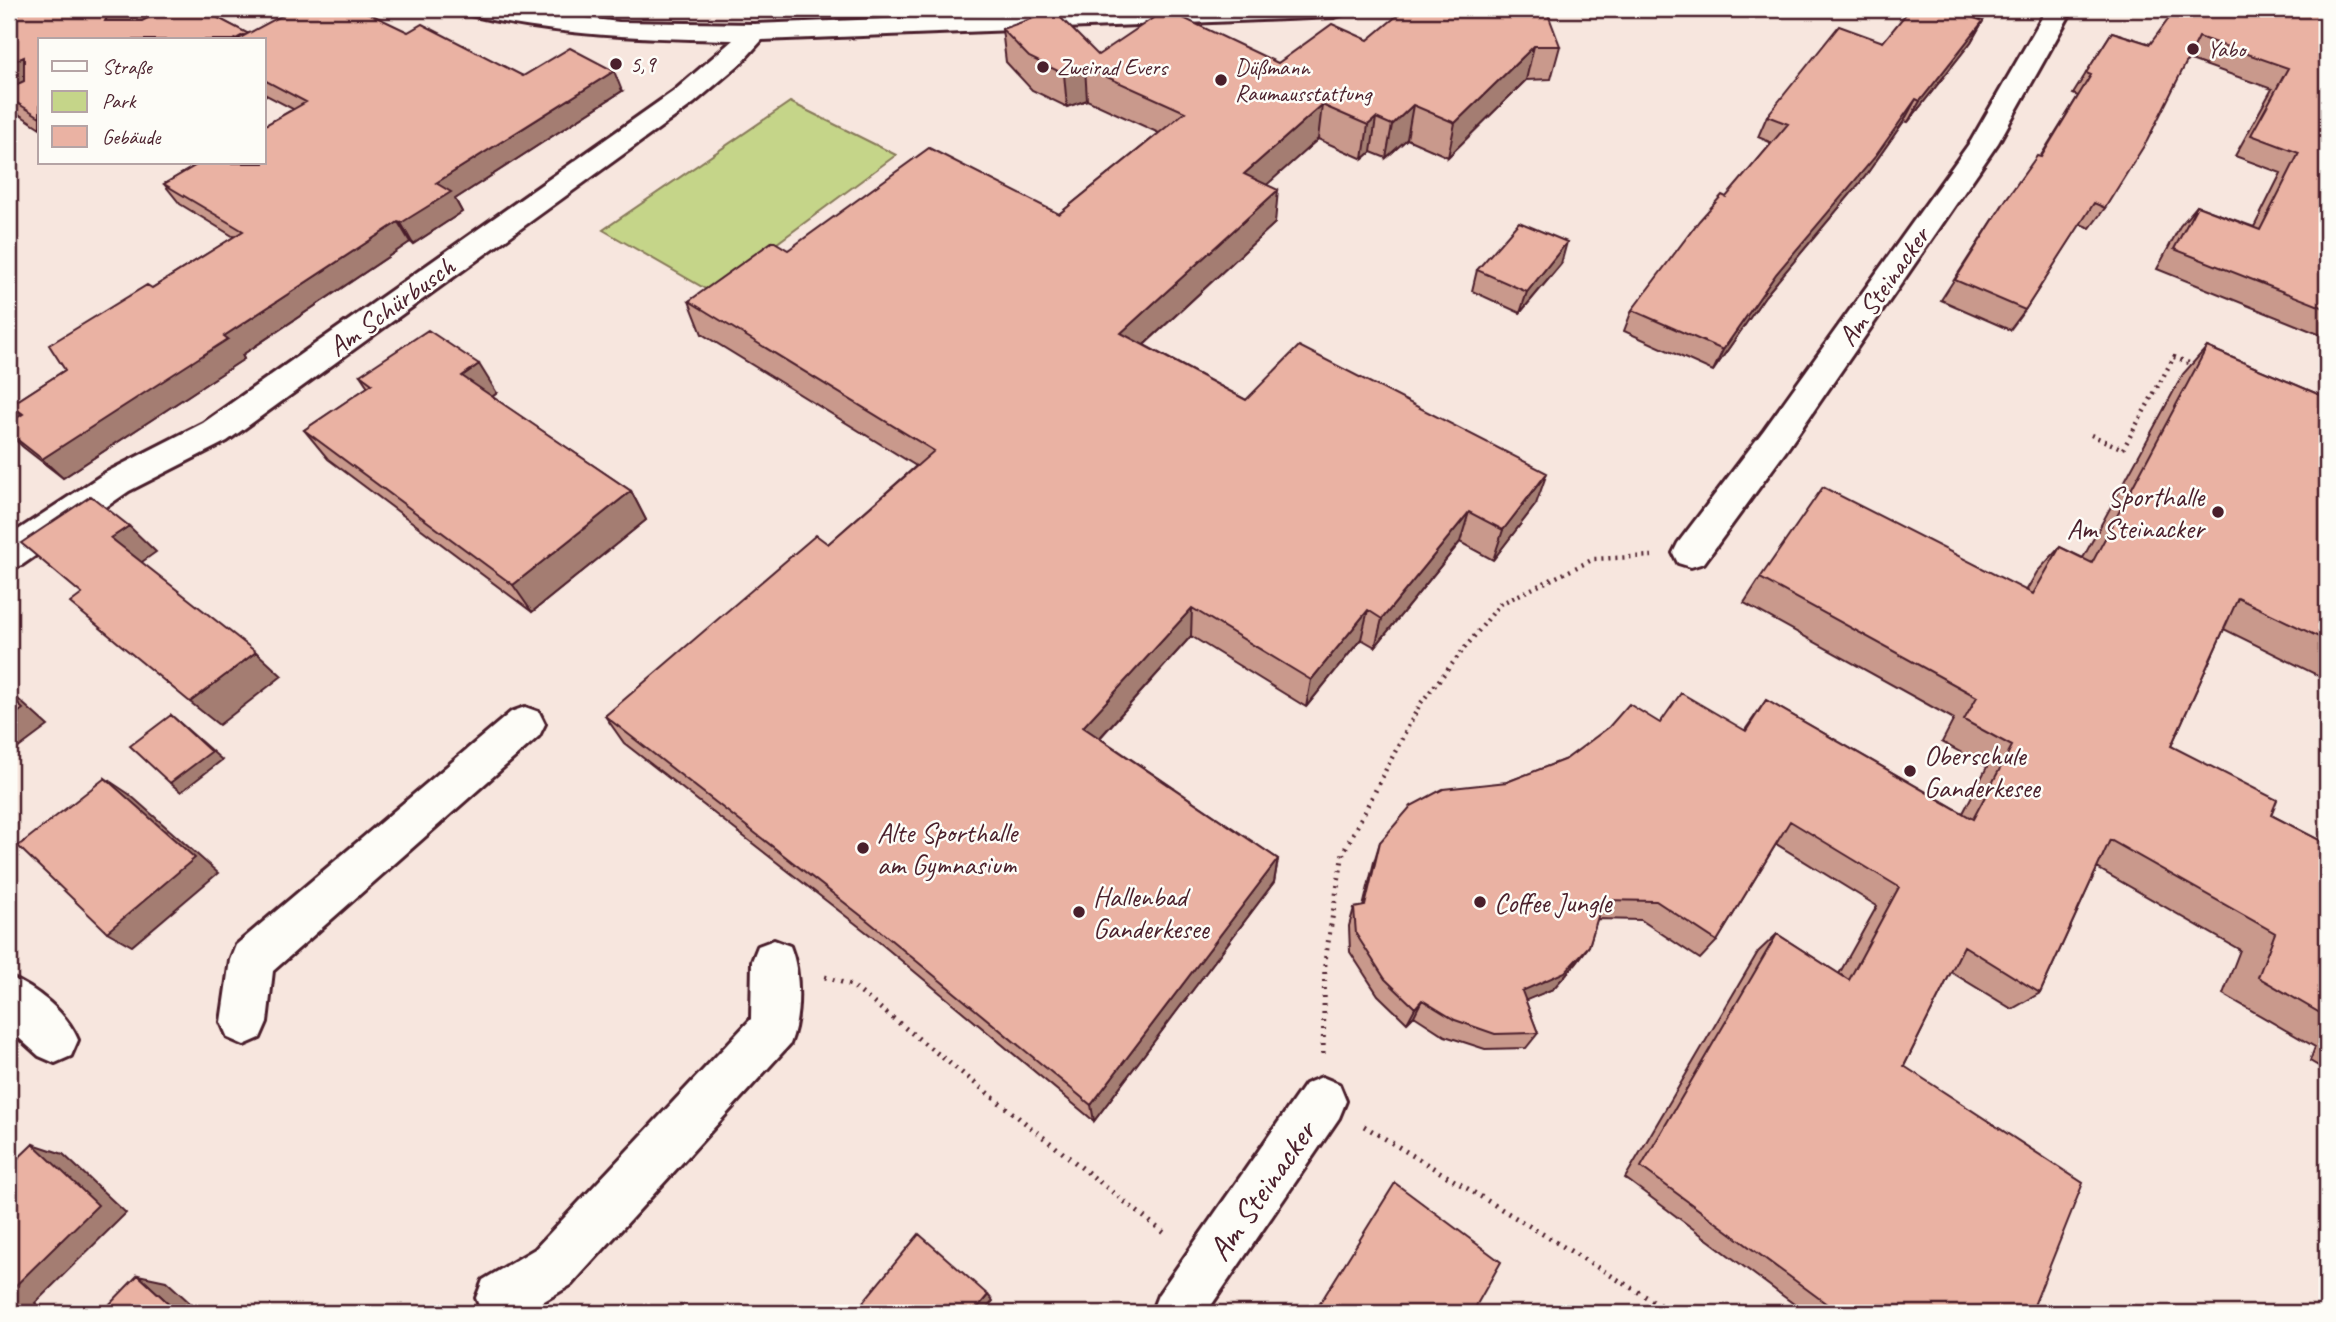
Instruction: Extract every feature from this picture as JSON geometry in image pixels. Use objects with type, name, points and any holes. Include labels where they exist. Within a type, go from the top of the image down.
[{"type":"street","points":[[475,9],[528,20],[619,30],[754,32],[1335,9]]},
{"type":"street","name":"Am Steinacker","points":[[1691,554],[1776,439],[1984,143],[2060,9]]},
{"type":"street","name":"Am Schürbusch","points":[[9,555],[117,482],[215,432],[684,97],[733,55],[754,32]]},
{"type":"street","points":[[244,1022],[252,960],[526,724]]},
{"type":"street","points":[[501,1298],[553,1267],[774,1028],[774,961]]},
{"type":"street","points":[[9,999],[55,1040]]},
{"type":"street","name":"Am Steinacker","points":[[1176,1313],[1322,1101]]},
{"type":"path","points":[[2091,435],[2123,449],[2174,357],[2200,368]]},
{"type":"path","points":[[1673,1313],[1322,1101],[1325,961],[1343,853],[1420,704],[1500,604],[1594,559],[1691,554]]},
{"type":"path","points":[[774,961],[851,985],[1208,1267]]},
{"type":"green space","points":[[790,102],[896,155],[711,292],[603,230]]},
{"type":"building","points":[[28,9],[114,9],[105,21],[142,21],[166,9],[201,9],[247,33],[238,38],[38,38],[38,116],[9,98],[9,88],[24,81],[24,57],[9,63],[9,18]]},
{"type":"building","points":[[294,9],[360,9],[408,32],[422,24],[523,76],[570,48],[614,71],[436,183],[451,192],[401,223],[398,222],[224,336],[228,339],[42,459],[9,433],[9,423],[23,414],[11,405],[65,370],[49,345],[147,285],[152,288],[243,231],[164,184],[198,164],[266,164],[266,125],[306,102],[266,81],[266,38],[240,38]]},
{"type":"building","points":[[1405,9],[1546,9],[1560,46],[1534,46],[1455,123],[1413,105],[1392,125],[1376,118],[1368,125],[1322,105],[1244,174],[1278,190],[1121,333],[1246,400],[1299,346],[1547,473],[1503,530],[1469,512],[1382,619],[1368,610],[1311,680],[1192,608],[1083,727],[1278,859],[1091,1105],[868,921],[605,716],[816,535],[828,544],[934,451],[689,301],[773,241],[788,250],[929,148],[1059,214],[1185,112],[1085,67],[1064,74],[1029,57],[1002,29],[1054,11],[1098,55],[1159,14],[1175,14],[1278,63],[1332,24],[1368,40]]},
{"type":"building","points":[[1910,9],[1948,9],[1983,21],[1920,101],[1916,99],[1875,157],[1776,274],[1723,350],[1632,310],[1699,221],[1722,195],[1726,197],[1788,124],[1767,116],[1839,26],[1883,42]]},
{"type":"building","points":[[2176,9],[2327,9],[2327,309],[2174,249],[2197,206],[2260,230],[2299,153],[2251,135],[2288,68],[2199,37],[2147,141],[2105,208],[2094,203],[2025,310],[1955,280],[2007,198],[2037,156],[2041,157],[2091,75],[2086,73],[2112,32],[2150,44]]},
{"type":"building","points":[[1519,222],[1567,242],[1527,292],[1477,270]]},
{"type":"building","points":[[428,330],[479,364],[462,376],[631,491],[513,585],[304,430],[372,384],[360,375]]},
{"type":"building","points":[[2207,347],[2327,398],[2327,641],[2238,598],[2171,746],[2277,800],[2271,815],[2327,844],[2327,1017],[2258,977],[2275,933],[2110,840],[2040,993],[1964,946],[1904,1066],[2083,1183],[2031,1313],[1839,1313],[1641,1167],[1777,934],[1849,980],[1899,887],[1790,821],[1717,941],[1656,901],[1603,900],[1589,946],[1565,972],[1522,991],[1538,1033],[1495,1034],[1455,1020],[1422,1000],[1415,1008],[1385,979],[1356,934],[1354,908],[1365,906],[1380,842],[1411,806],[1443,789],[1507,782],[1566,759],[1609,727],[1629,704],[1660,723],[1681,693],[1746,731],[1766,700],[1973,819],[2012,746],[1964,720],[1977,697],[1760,578],[1823,487],[2033,594],[2060,547],[2092,563]]},
{"type":"building","points":[[91,496],[129,526],[111,538],[256,652],[190,702],[70,603],[82,594],[21,543]]},
{"type":"building","points":[[9,696],[23,709],[9,719]]},
{"type":"building","points":[[171,715],[211,752],[170,783],[130,746]]},
{"type":"building","points":[[105,778],[195,858],[107,932],[18,846]]},
{"type":"building","points":[[33,1144],[98,1205],[9,1292],[9,1167]]},
{"type":"building","points":[[1395,1183],[1501,1262],[1472,1313],[1314,1313]]},
{"type":"building","points":[[919,1234],[988,1295],[973,1313],[874,1313],[863,1302]]},
{"type":"building","points":[[138,1275],[179,1313],[101,1313]]},
{"type":"building","points":[[9,1303],[19,1313],[9,1313]]},
{"type":"place","name":"Yabo","points":[[2193,49]]},
{"type":"place","name":"5,9","points":[[616,64]]},
{"type":"place","name":"Zweirad Evers","points":[[1043,67]]},
{"type":"place","name":"Düßmann Raumausstattung","points":[[1221,80]]},
{"type":"place","name":"Sporthalle Am Steinacker","points":[[2218,512]]},
{"type":"place","name":"Oberschule Ganderkesee","points":[[1910,771]]},
{"type":"place","name":"Alte Sporthalle am Gymnasium","points":[[863,848]]},
{"type":"place","name":"Coffee Jungle","points":[[1480,902]]},
{"type":"place","name":"Hallenbad Ganderkesee","points":[[1079,912]]}]
